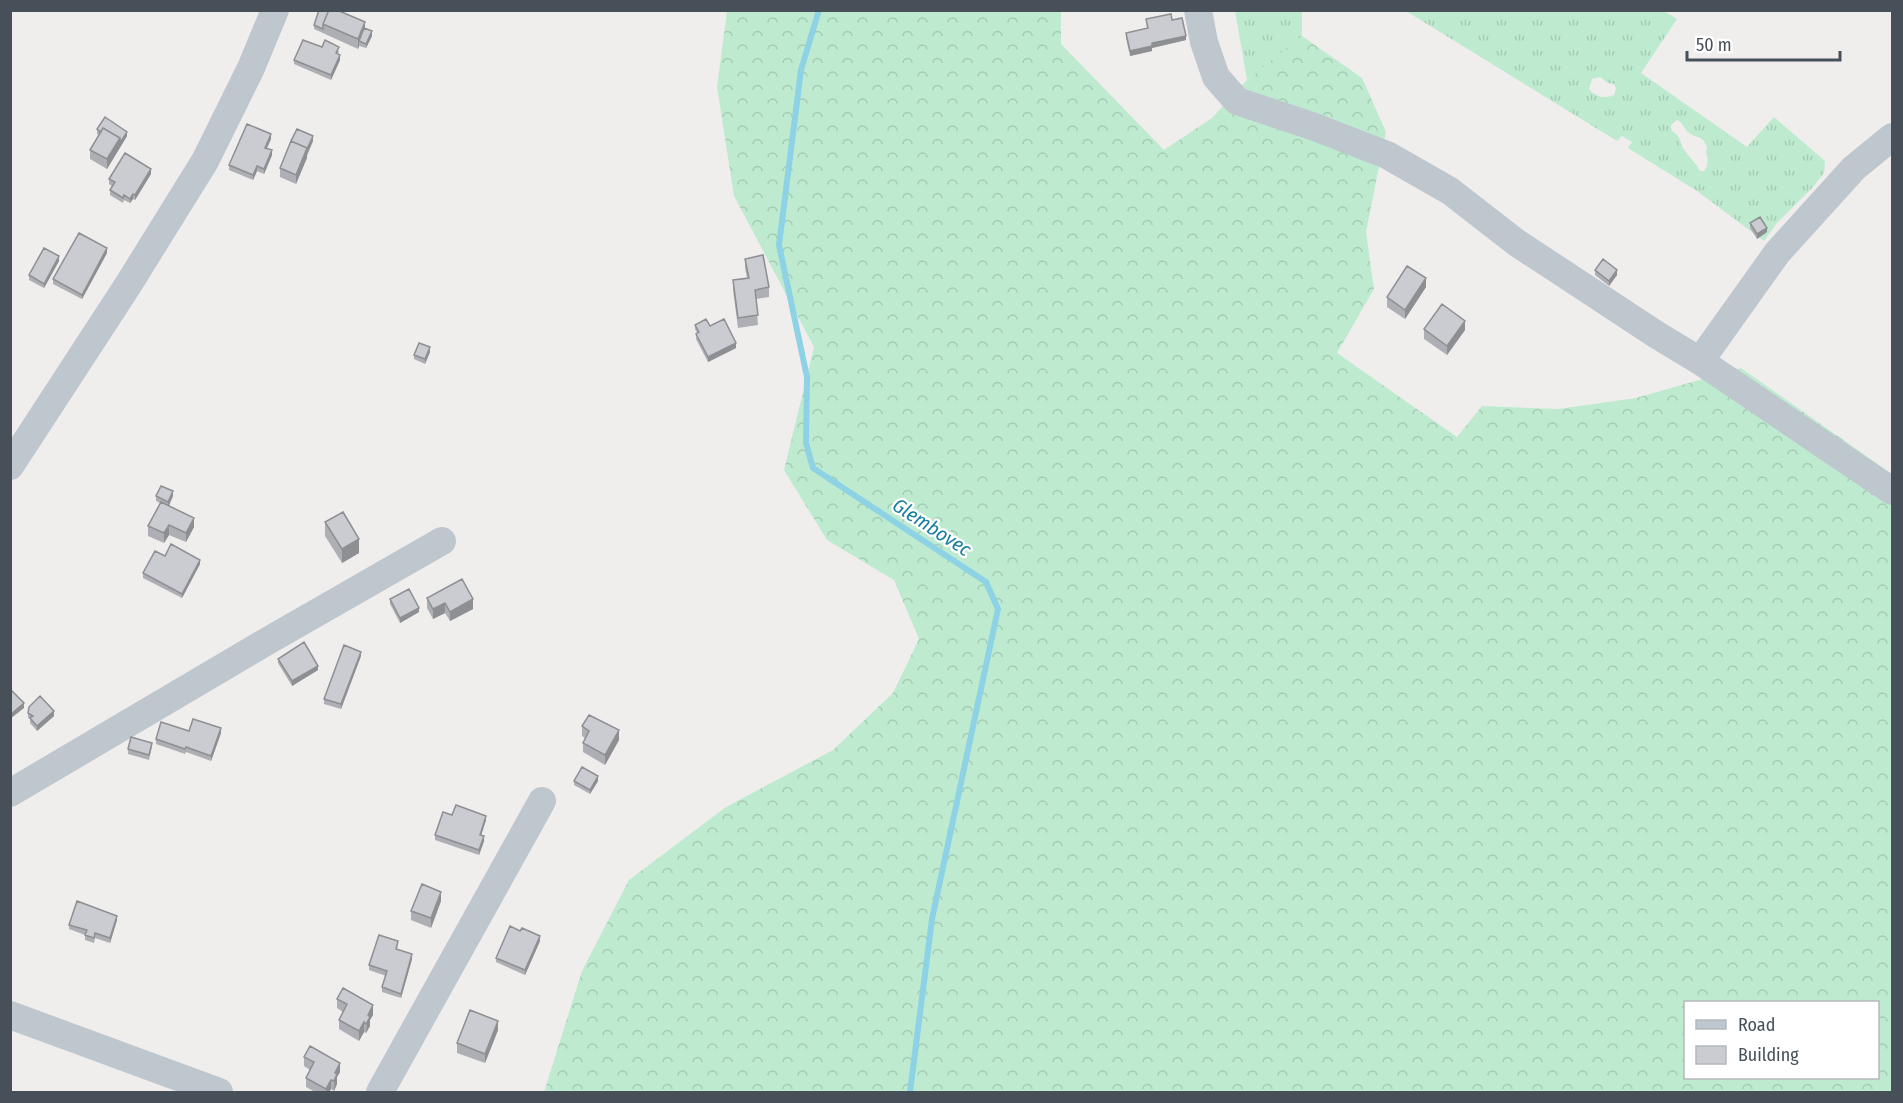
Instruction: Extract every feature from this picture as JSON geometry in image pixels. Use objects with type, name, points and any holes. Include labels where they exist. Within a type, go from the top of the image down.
[{"type":"street","points":[[10,466],[206,161],[251,68],[275,10]]},
{"type":"street","points":[[1198,10],[1204,42],[1216,77],[1237,101],[1312,126],[1387,155],[1450,191],[1517,243],[1657,335],[1700,360],[1893,491]]},
{"type":"street","points":[[1700,360],[1777,253],[1854,168],[1893,137]]},
{"type":"street","points":[[10,793],[442,541]]},
{"type":"street","points":[[380,1092],[542,801]]},
{"type":"street","points":[[10,1015],[219,1092]]},
{"type":"green space","points":[[727,11],[1061,11],[1061,44],[1164,150],[1212,118],[1247,80],[1302,36],[1362,78],[1386,132],[1366,232],[1374,289],[1337,353],[1457,437],[1482,406],[1558,409],[1636,398],[1741,368],[1892,474],[1892,1092],[544,1092],[582,971],[629,880],[726,807],[833,750],[893,693],[919,639],[894,580],[827,540],[784,470],[814,347],[734,196],[717,87]]},
{"type":"green space","points":[[1235,11],[1302,11],[1302,39],[1247,80]]},
{"type":"green space","points":[[1406,11],[1664,11],[1677,19],[1641,73],[1747,147],[1774,117],[1825,161],[1824,173],[1776,224],[1764,241],[1697,191],[1628,148],[1632,142],[1622,136],[1617,141]],"holes":[[[1600,77],[1614,84],[1616,88],[1614,95],[1600,96],[1589,89],[1592,79]],[[1677,120],[1688,132],[1701,138],[1705,143],[1708,162],[1704,171],[1700,171],[1683,148],[1678,136],[1672,131],[1671,125]]]},
{"type":"building","points":[[319,10],[328,12],[323,29],[314,25]]},
{"type":"building","points":[[329,10],[337,10],[365,22],[358,39],[323,24]]},
{"type":"building","points":[[1171,14],[1172,20],[1182,18],[1186,36],[1152,43],[1152,46],[1130,51],[1126,33],[1148,28],[1146,19]]},
{"type":"building","points":[[364,28],[372,31],[366,44],[359,41]]},
{"type":"building","points":[[303,40],[322,47],[325,40],[339,47],[336,53],[340,55],[331,75],[294,60]]},
{"type":"building","points":[[105,117],[127,132],[120,143],[120,138],[103,128],[101,132],[97,129]]},
{"type":"building","points":[[247,124],[271,134],[265,148],[272,150],[264,169],[257,166],[253,175],[229,165]]},
{"type":"building","points":[[103,128],[120,138],[107,159],[90,150]]},
{"type":"building","points":[[297,129],[313,136],[307,149],[291,141]]},
{"type":"building","points":[[291,141],[307,148],[296,175],[280,168]]},
{"type":"building","points":[[125,153],[151,169],[135,195],[133,194],[130,199],[124,195],[123,198],[110,190],[115,182],[109,179]]},
{"type":"building","points":[[1760,217],[1767,228],[1757,234],[1750,223]]},
{"type":"building","points":[[79,233],[107,248],[82,295],[53,279]]},
{"type":"building","points":[[44,248],[59,256],[44,284],[29,275]]},
{"type":"building","points":[[763,255],[769,287],[755,290],[758,315],[738,318],[733,280],[749,278],[745,259]]},
{"type":"building","points":[[1603,259],[1617,270],[1609,281],[1595,270]]},
{"type":"building","points":[[1407,266],[1426,278],[1405,310],[1387,297]]},
{"type":"building","points":[[1442,304],[1465,321],[1447,346],[1424,329]]},
{"type":"building","points":[[706,319],[710,326],[724,319],[736,343],[708,357],[696,334],[699,332],[695,325]]},
{"type":"building","points":[[419,343],[430,347],[425,359],[414,355]]},
{"type":"building","points":[[161,486],[173,491],[168,502],[156,496]]},
{"type":"building","points":[[161,502],[194,518],[186,533],[169,525],[164,533],[148,526]]},
{"type":"building","points":[[343,512],[359,539],[342,549],[325,522]]},
{"type":"building","points":[[171,544],[200,560],[182,594],[143,573],[155,551],[165,556]]},
{"type":"building","points":[[462,579],[473,599],[450,612],[445,603],[433,609],[427,598]]},
{"type":"building","points":[[409,589],[419,608],[400,618],[390,599]]},
{"type":"building","points":[[304,642],[318,666],[292,681],[278,659]]},
{"type":"building","points":[[344,645],[361,652],[341,704],[324,699]]},
{"type":"building","points":[[10,689],[24,703],[10,715]]},
{"type":"building","points":[[40,696],[54,711],[37,726],[30,718],[33,716],[28,713],[29,707]]},
{"type":"building","points":[[589,715],[619,730],[605,755],[583,743],[589,731],[582,726]]},
{"type":"building","points":[[193,719],[221,728],[211,756],[156,739],[161,722],[189,731]]},
{"type":"building","points":[[131,737],[152,743],[149,755],[128,749]]},
{"type":"building","points":[[582,767],[598,776],[590,790],[574,781]]},
{"type":"building","points":[[456,805],[486,816],[480,835],[484,836],[479,850],[435,835],[443,812],[452,815]]},
{"type":"building","points":[[422,884],[441,892],[431,918],[411,911]]},
{"type":"building","points":[[77,901],[117,916],[110,938],[95,933],[94,938],[85,935],[87,930],[69,925]]},
{"type":"building","points":[[510,926],[520,931],[522,928],[540,936],[525,970],[496,958]]},
{"type":"building","points":[[379,935],[398,941],[396,949],[412,954],[401,994],[382,987],[387,971],[369,965]]},
{"type":"building","points":[[343,988],[373,1005],[368,1015],[370,1017],[359,1031],[339,1020],[347,1004],[337,999]]},
{"type":"building","points":[[470,1010],[498,1021],[485,1054],[457,1043]]},
{"type":"building","points":[[310,1046],[340,1063],[334,1081],[331,1080],[326,1089],[306,1078],[314,1062],[304,1057]]},
{"type":"waterway","name":"Glembovec","points":[[819,10],[801,70],[779,245],[807,377],[806,443],[813,468],[986,582],[998,609],[932,919],[910,1092]]}]
